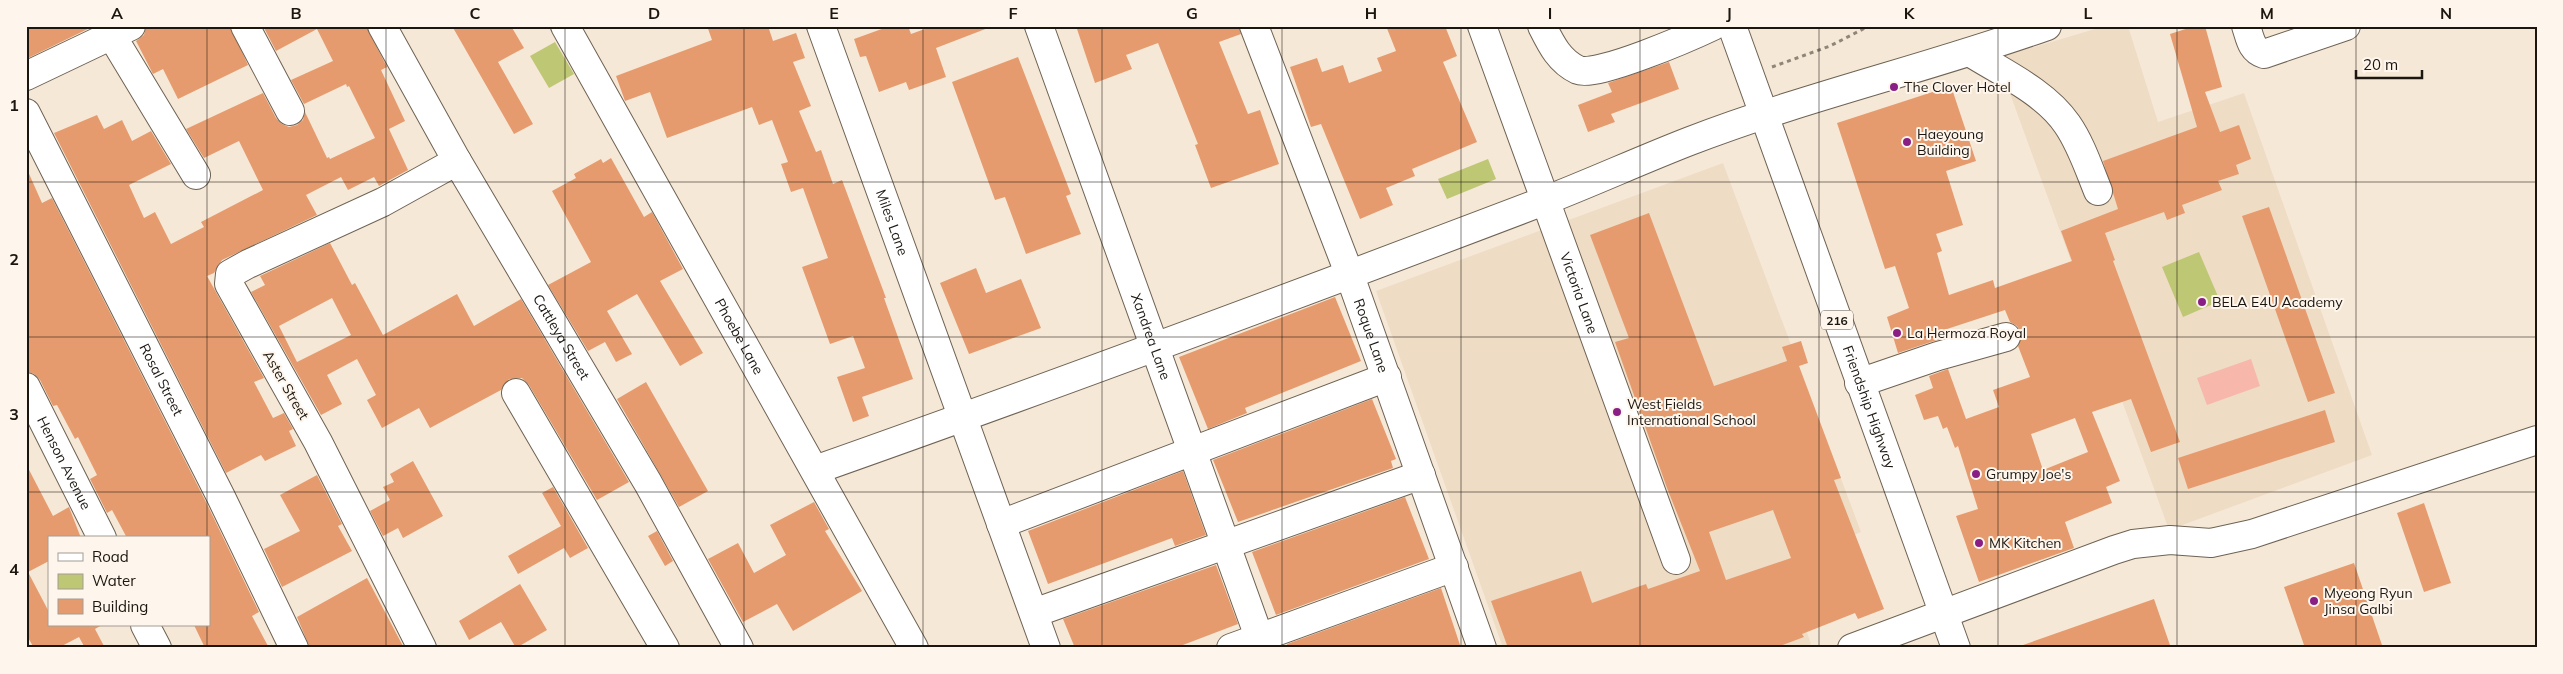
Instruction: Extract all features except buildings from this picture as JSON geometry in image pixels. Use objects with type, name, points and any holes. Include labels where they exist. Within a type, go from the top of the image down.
[{"type":"street","points":[[245,26],[290,111]]},
{"type":"street","name":"Cattleya Street","points":[[382,26],[457,161],[648,483],[739,648]]},
{"type":"street","name":"Phoebe Lane","points":[[565,26],[914,648]]},
{"type":"street","name":"Miles Lane","points":[[821,26],[1046,648]]},
{"type":"street","name":"Xandrea Lane","points":[[1039,26],[1261,642]]},
{"type":"street","name":"Roque Lane","points":[[1254,26],[1349,273],[1482,648]]},
{"type":"street","name":"Victoria Lane","points":[[1482,26],[1547,200],[1676,560]]},
{"type":"street","points":[[1542,26],[1557,56],[1579,71],[1603,69],[1713,26]]},
{"type":"street","name":"Friendship Highway","points":[[1732,26],[1766,116],[1942,614],[1956,648]]},
{"type":"street","points":[[814,470],[963,418],[1547,200],[1689,142],[1766,116],[1971,53],[2048,26]]},
{"type":"street","points":[[2246,26],[2253,47],[2258,52],[2264,54],[2346,26]]},
{"type":"street","points":[[26,76],[122,31],[196,175]]},
{"type":"street","points":[[1971,53],[2010,77],[2055,110],[2076,139],[2098,192]]},
{"type":"street","name":"Rosal Street","points":[[26,112],[208,470],[294,648]]},
{"type":"street","name":"Aster Street","points":[[422,648],[318,442],[229,284],[230,274],[248,264],[383,202],[457,161]]},
{"type":"street","points":[[1859,383],[1938,356],[2006,337]]},
{"type":"street","points":[[1002,524],[1191,450],[1387,377]]},
{"type":"street","name":"Henson Avenue","points":[[26,387],[101,536]]},
{"type":"street","points":[[516,393],[665,648]]},
{"type":"street","points":[[1852,648],[2133,544],[2170,540],[2211,543],[2252,534],[2537,440]]},
{"type":"street","points":[[1034,613],[1225,543],[1421,475]]},
{"type":"street","points":[[1231,648],[1261,642],[1454,567]]},
{"type":"street","points":[[146,626],[157,648]]},
{"type":"path","points":[[1750,75],[1830,46],[1870,26]]},
{"type":"shaded area","name":"BELA E4U Academy","points":[[2105,26],[2128,26],[2158,122],[2244,93],[2372,455],[2169,530],[1997,58]]},
{"type":"shaded area","name":"West Fields International School","points":[[1723,163],[1861,532],[1784,564],[1811,644],[1801,648],[1503,648],[1376,291]]},
{"type":"shaded area","points":[[2251,359],[2260,386],[2207,405],[2197,378]]},
{"type":"water","points":[[555,42],[574,74],[549,88],[530,56]]},
{"type":"water","points":[[1488,159],[1496,179],[1447,199],[1438,179]]},
{"type":"water","points":[[2199,252],[2220,301],[2183,317],[2162,267]]},
{"type":"place","name":"The Clover Hotel","points":[[1894,87]]},
{"type":"place","name":"Haeyoung Building","points":[[1907,142]]},
{"type":"place","name":"BELA E4U Academy","points":[[2202,302]]},
{"type":"place","name":"La Hermoza Royal","points":[[1897,333]]},
{"type":"place","name":"West Fields International School","points":[[1617,412]]},
{"type":"place","name":"Grumpy Joe's","points":[[1976,474]]},
{"type":"place","name":"MK Kitchen","points":[[1979,543]]},
{"type":"place","name":"Myeong Ryun Jinsa Galbi","points":[[2314,601]]}]
